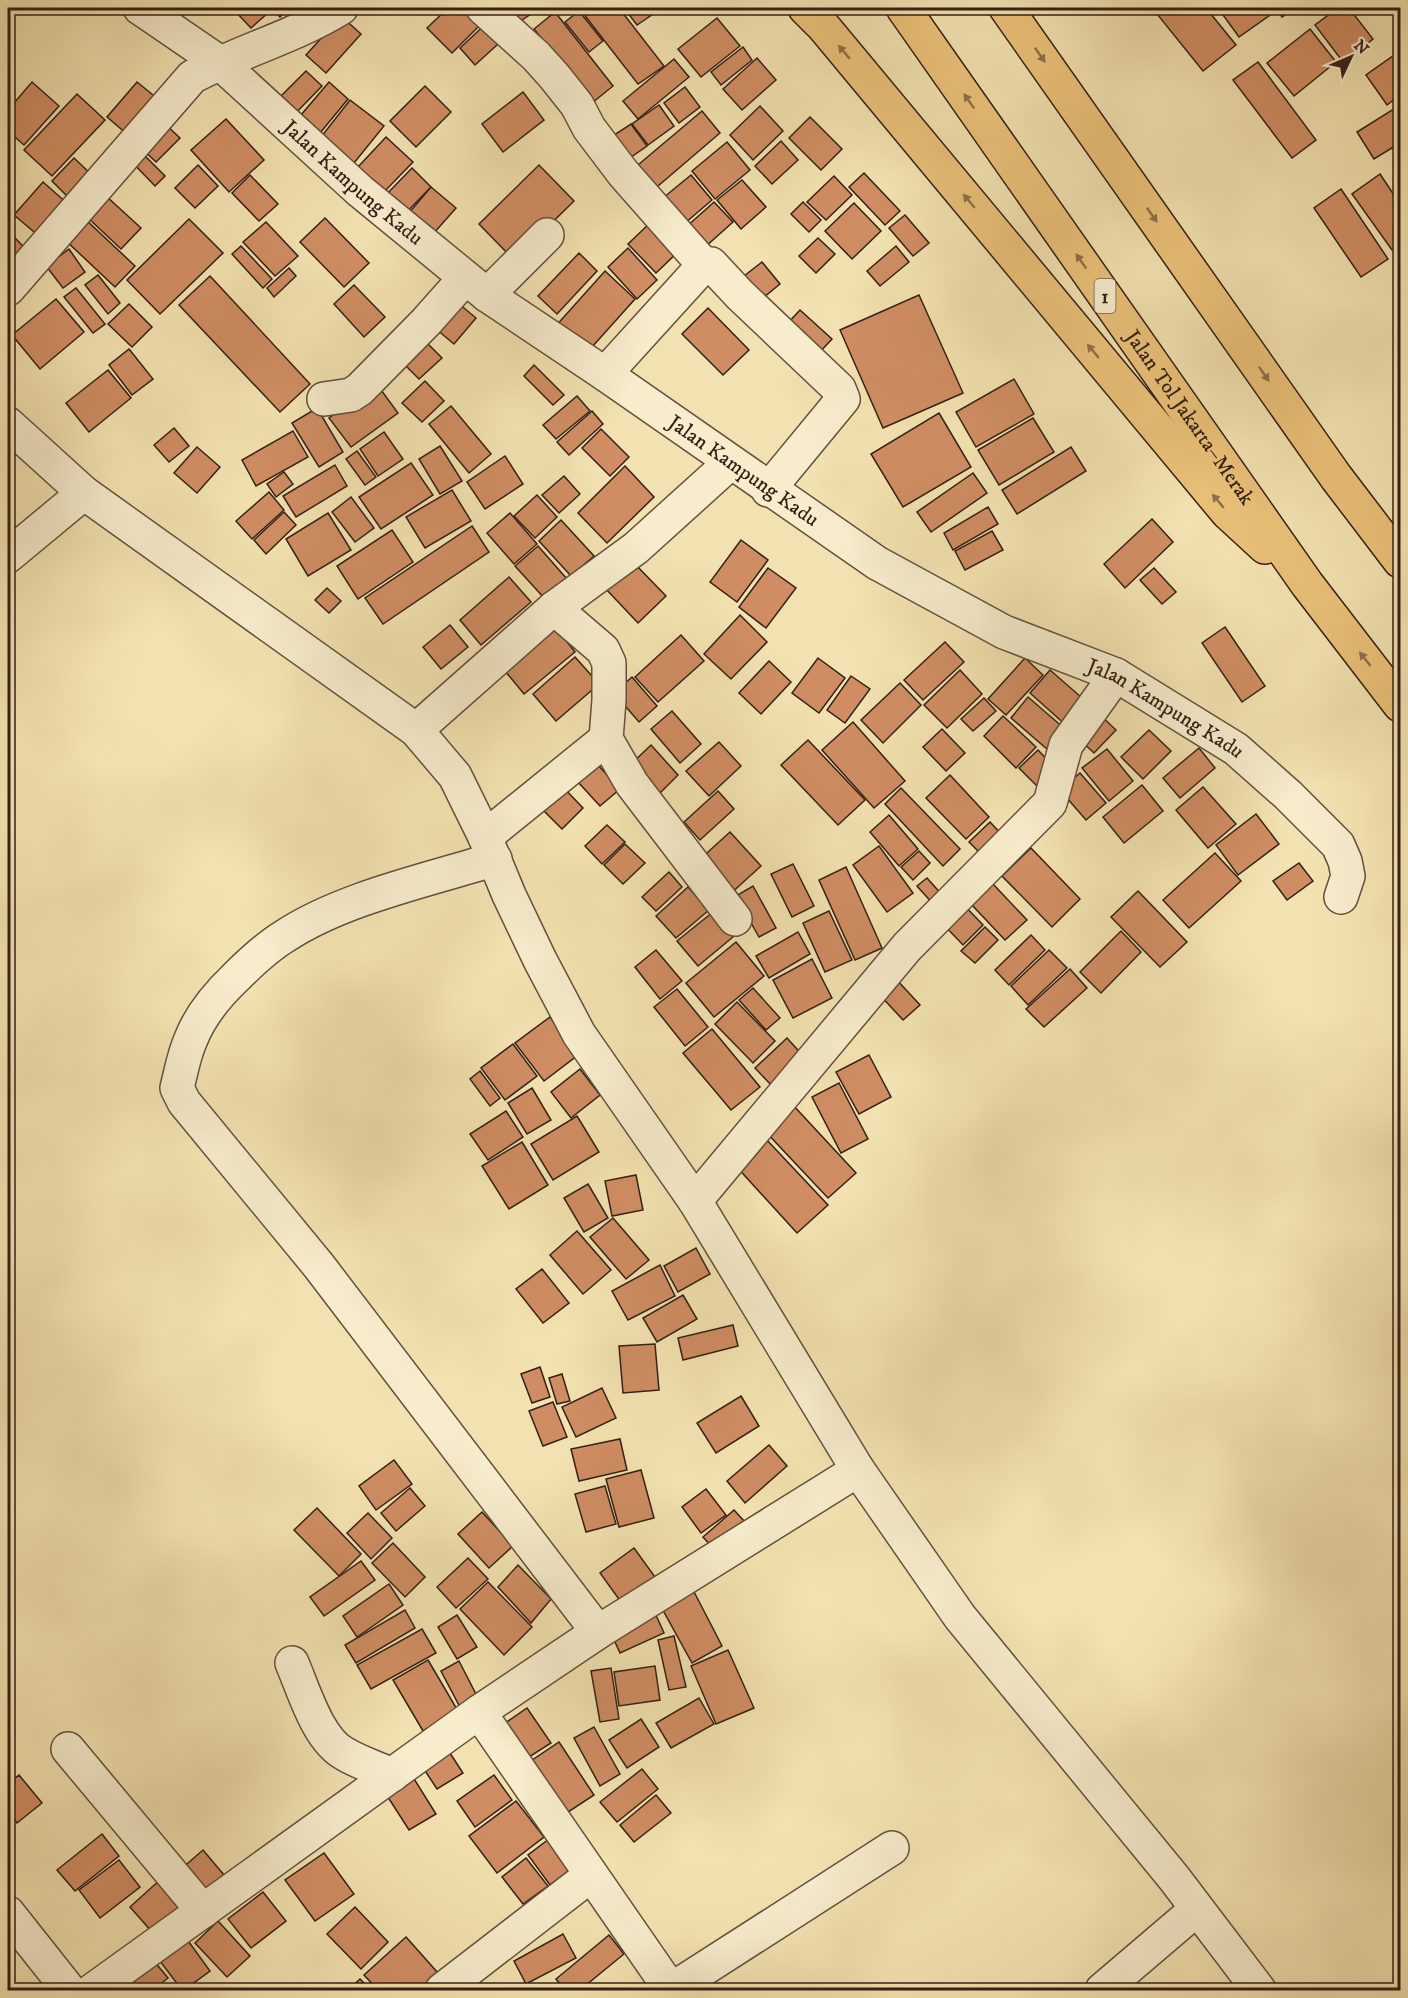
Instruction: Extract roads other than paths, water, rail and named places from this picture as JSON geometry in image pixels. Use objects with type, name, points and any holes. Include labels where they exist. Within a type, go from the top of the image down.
[{"type":"highway","points":[[805,8],[823,26],[1227,512],[1307,584]]},
{"type":"highway","name":"Jalan Tol Jakarta–Merak","points":[[903,8],[1307,584],[1401,705]]},
{"type":"highway","points":[[1006,8],[1336,477],[1401,561]]},
{"type":"street","name":"Jalan Kampung Kadu","points":[[140,8],[219,62],[360,191],[476,286],[877,563],[1004,632],[1116,675],[1236,749],[1288,795],[1338,845],[1346,861],[1348,876],[1341,897]]},
{"type":"street","points":[[8,289],[192,77],[219,62],[308,26],[340,8]]},
{"type":"street","points":[[483,8],[554,75],[623,173],[704,265]]},
{"type":"street","points":[[324,399],[351,395],[360,389],[426,322],[547,235]]},
{"type":"street","points":[[605,374],[704,265],[711,264],[740,296],[839,389],[843,399],[768,489]]},
{"type":"street","points":[[8,424],[84,493],[416,730],[455,776],[540,960],[579,1034],[695,1201],[858,1470],[960,1617],[1174,1878],[1260,1990]]},
{"type":"street","points":[[416,730],[554,608],[636,548],[730,463]]},
{"type":"street","points":[[8,556],[84,493]]},
{"type":"street","points":[[554,608],[603,650],[609,663],[606,739],[632,784],[735,918]]},
{"type":"street","points":[[695,1201],[907,947],[1050,802],[1066,745],[1116,675]]},
{"type":"street","points":[[598,1632],[319,1266],[184,1102],[177,1088],[191,1039],[206,1012],[249,964],[285,936],[326,914],[490,848],[606,739]]},
{"type":"street","points":[[93,1990],[479,1712],[598,1632],[858,1470]]},
{"type":"street","points":[[292,1664],[329,1742],[344,1754],[392,1774]]},
{"type":"street","points":[[479,1712],[671,1990],[892,1848]]},
{"type":"street","points":[[68,1749],[203,1911]]},
{"type":"street","points":[[442,1990],[591,1875]]},
{"type":"street","points":[[1102,1990],[1197,1909]]},
{"type":"street","points":[[8,1913],[69,1990]]}]
